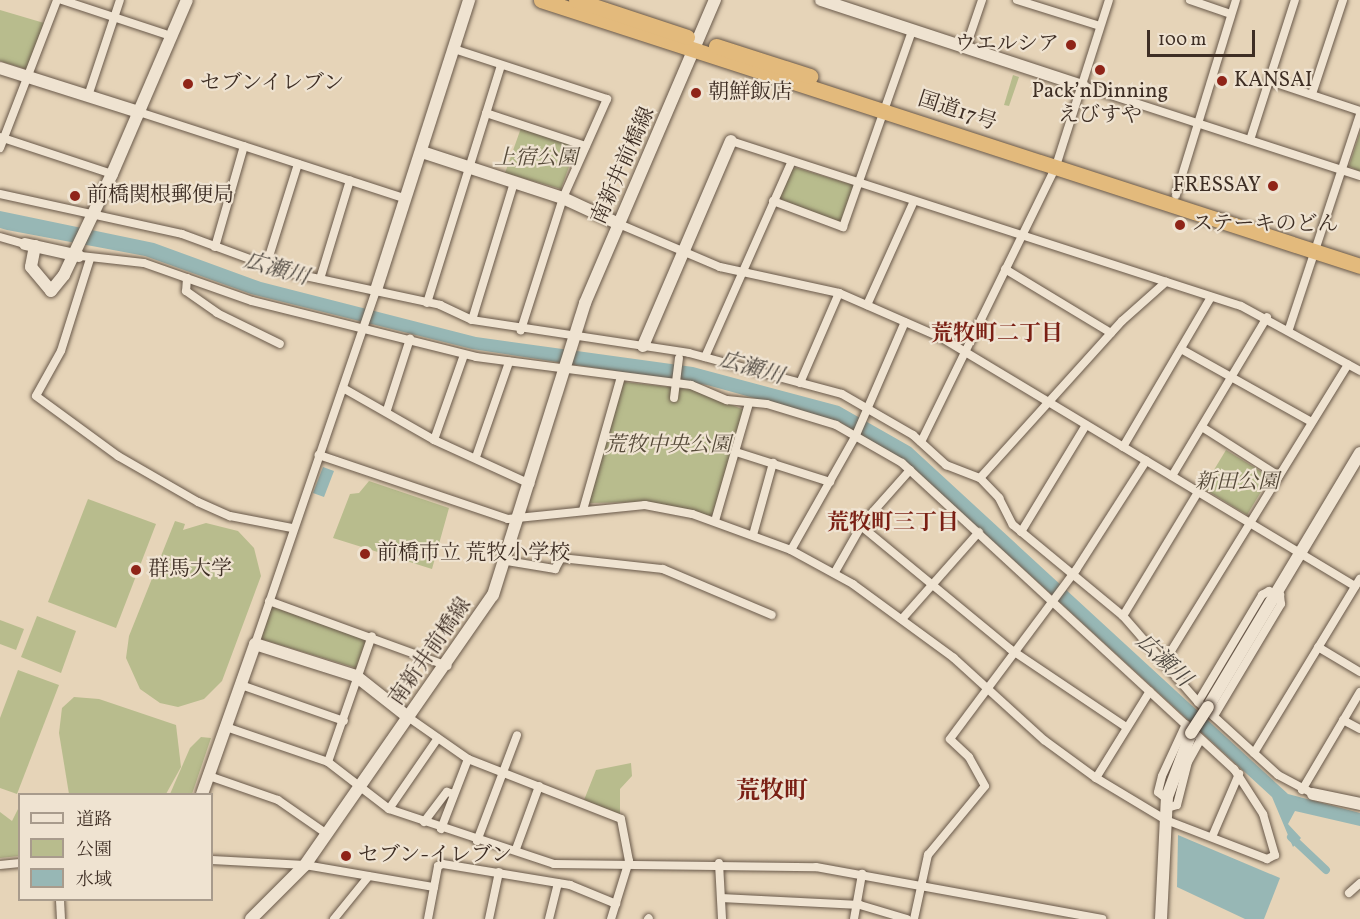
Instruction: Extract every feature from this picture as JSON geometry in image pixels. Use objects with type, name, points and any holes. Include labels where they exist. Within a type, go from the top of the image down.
[{"type":"highway","name":"国道17号","points":[[541,0],[697,45],[1317,246],[1360,255]]},
{"type":"highway","name":"国道17号","points":[[576,0],[697,45]]},
{"type":"highway","name":"国道17号","points":[[1057,162],[1176,195],[1317,246],[1360,266]]},
{"type":"street","points":[[0,148],[2,137],[31,78],[57,0]]},
{"type":"street","points":[[62,0],[165,34]]},
{"type":"street","points":[[88,96],[120,0]]},
{"type":"street","points":[[180,0],[84,228],[61,351],[36,396],[118,456],[198,502],[230,516],[292,528]]},
{"type":"street","points":[[135,111],[187,0]]},
{"type":"street","points":[[203,793],[255,644],[292,528],[374,296],[469,0]]},
{"type":"street","name":"南新井前橋線","points":[[251,919],[305,865],[358,787],[481,618],[507,561],[573,335],[715,0]]},
{"type":"street","points":[[821,0],[855,6],[912,31],[1360,176]]},
{"type":"street","points":[[966,47],[982,0]]},
{"type":"street","points":[[1017,0],[1100,26]]},
{"type":"street","points":[[921,442],[963,350],[1005,269],[1025,236],[1057,162],[1109,0]]},
{"type":"street","points":[[1190,0],[1231,14]]},
{"type":"street","points":[[1176,195],[1236,0]]},
{"type":"street","points":[[1250,140],[1295,0]]},
{"type":"street","points":[[1312,94],[1343,0]]},
{"type":"street","points":[[773,201],[840,229],[862,183],[912,31]]},
{"type":"street","points":[[454,49],[607,99],[563,198],[521,330]]},
{"type":"street","points":[[427,303],[501,64]]},
{"type":"street","points":[[0,68],[406,199]]},
{"type":"street","points":[[1270,81],[1360,112],[1289,329]]},
{"type":"street","points":[[486,113],[586,146]]},
{"type":"street","points":[[2,137],[109,173]]},
{"type":"street","points":[[643,346],[731,141],[1267,317],[1360,371]]},
{"type":"street","points":[[215,247],[244,146]]},
{"type":"street","points":[[422,152],[563,198],[683,251],[742,273],[839,293],[905,321],[963,350],[1299,553],[1358,582],[1254,753]]},
{"type":"street","points":[[705,357],[792,161]]},
{"type":"street","points":[[266,266],[298,164]]},
{"type":"street","points":[[320,279],[350,180]]},
{"type":"street","points":[[472,320],[514,183]]},
{"type":"street","points":[[0,194],[90,216],[176,233],[266,266],[320,279],[374,296],[427,303],[472,320],[521,330],[573,335],[705,357],[840,393],[921,442],[946,465],[980,478],[1021,532],[1071,577],[1123,616],[1163,664],[1254,753],[1307,792],[1360,804]]},
{"type":"street","points":[[867,305],[915,201]]},
{"type":"street","points":[[0,237],[80,254],[132,260],[252,301],[363,324],[464,355],[621,377],[676,382],[749,403],[792,411],[856,435],[910,470],[1053,598],[1239,774],[1263,814],[1275,855],[1270,860],[1212,837],[1167,802],[1096,778],[902,619],[835,572],[791,550],[715,521],[645,505],[505,519],[319,455]]},
{"type":"street","points":[[30,245],[31,267],[51,291],[80,254]]},
{"type":"street","points":[[1005,269],[1111,333]]},
{"type":"street","points":[[187,278],[186,291],[217,313],[280,344]]},
{"type":"street","points":[[980,478],[1111,333],[1166,282]]},
{"type":"street","points":[[800,383],[839,293]]},
{"type":"street","points":[[1123,447],[1211,297]]},
{"type":"street","points":[[1172,476],[1267,317]]},
{"type":"street","points":[[791,550],[856,435],[905,321]]},
{"type":"street","points":[[387,410],[410,339]]},
{"type":"street","points":[[1181,349],[1231,379],[1310,421]]},
{"type":"street","points":[[434,440],[464,355]]},
{"type":"street","points":[[674,398],[679,361]]},
{"type":"street","points":[[476,457],[508,362]]},
{"type":"street","points":[[1163,664],[1279,476],[1310,421],[1348,364]]},
{"type":"street","points":[[583,510],[621,377]]},
{"type":"street","points":[[343,387],[387,410],[434,440],[476,457],[530,484]]},
{"type":"street","points":[[715,521],[749,403]]},
{"type":"street","points":[[1021,532],[1086,424]]},
{"type":"street","points":[[1202,427],[1279,476]]},
{"type":"street","points":[[736,452],[830,482]]},
{"type":"street","points":[[1206,708],[1360,453]]},
{"type":"street","points":[[914,919],[928,855],[985,786],[969,756],[951,739],[990,691],[1053,598],[1071,577],[1146,461]]},
{"type":"street","points":[[753,535],[773,463]]},
{"type":"street","points":[[835,572],[861,526],[910,470]]},
{"type":"street","points":[[1123,616],[1198,492]]},
{"type":"street","points":[[861,526],[930,587],[1015,652],[1126,727]]},
{"type":"street","points":[[902,619],[979,532]]},
{"type":"street","points":[[507,561],[555,569],[561,558],[663,569],[772,615]]},
{"type":"street","points":[[1161,919],[1167,802],[1193,732],[1257,604],[1265,592],[1276,592]]},
{"type":"street","points":[[1206,708],[1276,613],[1282,602],[1276,592]]},
{"type":"street","points":[[269,601],[372,636],[448,666]]},
{"type":"street","points":[[328,762],[372,636]]},
{"type":"street","points":[[255,644],[359,678],[408,717],[468,759],[619,817],[628,861],[612,919]]},
{"type":"street","points":[[1318,647],[1360,672]]},
{"type":"street","points":[[241,685],[344,721]]},
{"type":"street","points":[[1096,778],[1150,691]]},
{"type":"street","points":[[1307,792],[1343,720],[1360,692]]},
{"type":"street","points":[[1343,720],[1360,729]]},
{"type":"street","points":[[225,727],[328,762],[389,809],[477,842],[516,849],[554,864],[628,861],[719,863],[862,874],[921,887],[1102,919]]},
{"type":"street","points":[[477,842],[517,735]]},
{"type":"street","points":[[389,809],[438,738]]},
{"type":"street","points":[[441,829],[468,759]]},
{"type":"street","points":[[1212,837],[1239,774]]},
{"type":"street","points":[[209,776],[279,800],[327,834]]},
{"type":"street","points":[[516,849],[539,786]]},
{"type":"street","points":[[424,822],[447,792],[454,794]]},
{"type":"street","points":[[213,860],[305,865],[434,887]]},
{"type":"street","points":[[0,865],[18,863]]},
{"type":"street","points":[[719,863],[722,919]]},
{"type":"street","points":[[428,919],[434,887],[443,864],[558,883],[616,904]]},
{"type":"street","points":[[489,919],[499,872]]},
{"type":"street","points":[[854,919],[862,874]]},
{"type":"street","points":[[334,919],[369,876]]},
{"type":"street","points":[[549,919],[558,883]]},
{"type":"street","points":[[1349,893],[1360,883]]},
{"type":"street","points":[[721,898],[856,905],[908,919]]},
{"type":"street","points":[[60,901],[61,919]]},
{"type":"green space","points":[[0,10],[44,23],[29,70],[0,61]]},
{"type":"green space","points":[[1013,75],[1019,77],[1009,106],[1004,105]]},
{"type":"green space","name":"上宿公園","points":[[521,128],[576,147],[561,189],[505,173]]},
{"type":"green space","points":[[1360,132],[1360,172],[1349,166]]},
{"type":"green space","points":[[797,168],[856,186],[841,224],[778,198],[791,169]]},
{"type":"green space","name":"荒牧中央公園","points":[[624,382],[696,390],[744,410],[712,516],[641,502],[587,503]]},
{"type":"green space","name":"新田公園","points":[[1226,450],[1270,477],[1247,515],[1203,488]]},
{"type":"green space","points":[[369,481],[449,508],[432,569],[333,538],[350,494],[359,493]]},
{"type":"green space","points":[[88,499],[156,524],[116,628],[48,602]]},
{"type":"green space","points":[[175,521],[185,524],[183,530],[206,523],[238,531],[254,548],[261,576],[222,681],[204,699],[178,707],[160,703],[140,689],[126,658],[129,636]]},
{"type":"green space","points":[[270,606],[366,640],[356,668],[261,639]]},
{"type":"green space","points":[[37,616],[76,631],[61,673],[21,657]]},
{"type":"green space","points":[[0,620],[24,629],[16,650],[0,644]]},
{"type":"green space","points":[[18,670],[59,685],[17,794],[0,788],[0,718]]},
{"type":"green space","points":[[74,697],[99,699],[176,725],[181,767],[167,793],[69,793],[59,733],[62,708]]},
{"type":"green space","points":[[201,737],[211,738],[192,793],[170,793],[190,748]]},
{"type":"green space","points":[[631,763],[632,776],[620,789],[620,814],[584,800],[596,770]]},
{"type":"green space","points":[[18,809],[18,856],[0,858],[0,812],[12,821]]},
{"type":"water","points":[[0,211],[154,243],[261,282],[476,337],[693,367],[839,406],[911,447],[1288,794],[1360,813],[1360,826],[1295,811],[1288,824],[1301,838],[1293,847],[1272,797],[908,463],[840,422],[707,385],[472,349],[251,294],[145,256],[0,228]]},
{"type":"water","points":[[323,467],[334,471],[324,497],[313,493]]},
{"type":"water","points":[[1178,835],[1280,878],[1264,919],[1245,919],[1177,887]]},
{"type":"waterway","points":[[1291,837],[1326,870]]},
{"type":"place","name":"ウエルシア","points":[[1071,45]]},
{"type":"place","name":"Pack’nDinning えびすや","points":[[1100,70]]},
{"type":"place","name":"KANSAI","points":[[1222,81]]},
{"type":"place","name":"セブンイレブン","points":[[188,84]]},
{"type":"place","name":"朝鮮飯店","points":[[696,93]]},
{"type":"place","name":"FRESSAY","points":[[1273,186]]},
{"type":"place","name":"前橋関根郵便局","points":[[75,196]]},
{"type":"place","name":"ステーキのどん","points":[[1180,225]]},
{"type":"place","name":"前橋市立 荒牧小学校","points":[[365,554]]},
{"type":"place","name":"群馬大学","points":[[136,570]]},
{"type":"place","name":"セブン-イレブン","points":[[346,856]]},
{"type":"district","name":"荒牧町二丁目","points":[[997,335]]},
{"type":"district","name":"荒牧町三丁目","points":[[893,524]]},
{"type":"district","name":"荒牧町","points":[[772,793]]},
{"type":"water label","name":"広瀬川","points":[[276,270]]},
{"type":"water label","name":"広瀬川","points":[[751,369]]},
{"type":"water label","name":"広瀬川","points":[[1163,661]]}]
